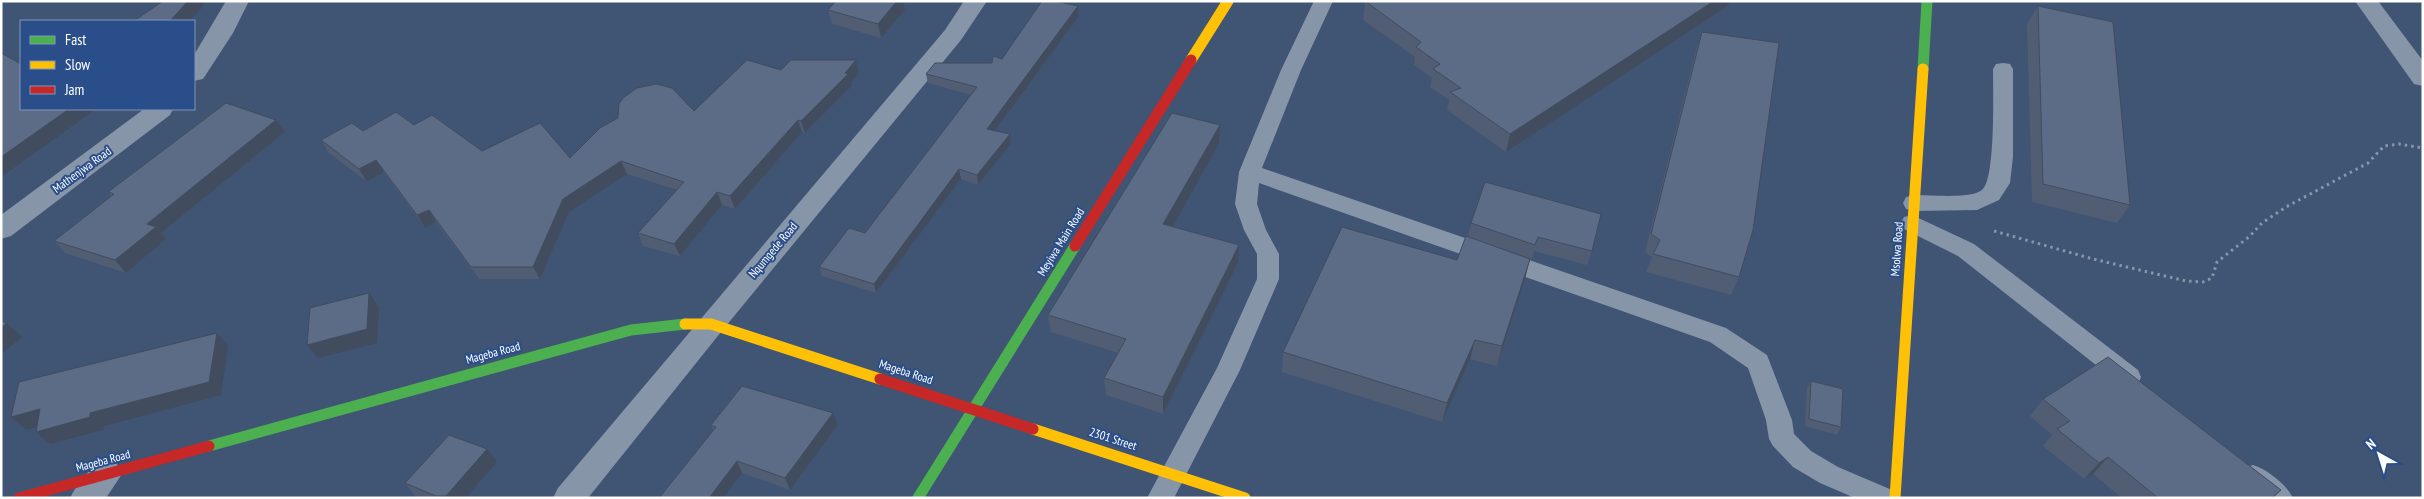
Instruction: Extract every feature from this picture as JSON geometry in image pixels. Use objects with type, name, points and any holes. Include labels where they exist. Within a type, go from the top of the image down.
[{"type":"street","points":[[195,72],[221,33],[238,1]]},
{"type":"street","name":"Nqumgede Road","points":[[569,498],[711,324],[954,35],[976,1]]},
{"type":"street","name":"Meyiwa Main Road","points":[[918,498],[1228,1]]},
{"type":"street","name":"Msolwa Road","points":[[1895,498],[1927,1]]},
{"type":"street","points":[[2366,1],[2423,78]]},
{"type":"street","name":"Mathenjwa Road","points":[[1,229],[160,110]]},
{"type":"street","name":"Mageba Road","points":[[19,498],[631,330],[669,324],[711,324],[974,408]]},
{"type":"street","name":"2301 Street","points":[[974,408],[1244,498]]},
{"type":"street","points":[[86,498],[106,474]]},
{"type":"lane","points":[[1160,498],[1228,370],[1268,279],[1268,254],[1254,230],[1246,204],[1250,172],[1291,70],[1324,1]]},
{"type":"lane","points":[[1913,213],[1977,202],[1991,195],[1999,183],[2002,157],[2003,69]]},
{"type":"lane","points":[[1250,172],[1718,335],[1758,362],[1779,420],[1782,439],[1802,459],[1830,475],[1883,498]]},
{"type":"lane","points":[[1913,213],[1981,260],[2144,389]]},
{"type":"lane","points":[[2235,462],[2280,498]]},
{"type":"path","points":[[1992,230],[2093,258],[2186,281],[2202,282],[2212,278],[2217,262],[2250,236],[2262,223],[2286,207],[2368,163],[2384,146],[2399,144],[2423,148]]},
{"type":"building","points":[[163,1],[188,1],[171,20],[135,20]]},
{"type":"building","points":[[836,1],[897,1],[878,24],[828,10]]},
{"type":"building","points":[[1042,1],[1055,1],[1078,6],[987,129],[1010,134],[977,175],[959,169],[874,284],[819,267],[849,228],[865,233],[977,87],[926,74],[935,63],[992,63],[993,56],[1002,59]]},
{"type":"building","points":[[1365,1],[1714,1],[1510,134],[1450,92],[1461,88],[1433,69],[1440,64],[1416,47],[1421,42]]},
{"type":"building","points":[[2038,6],[2113,22],[2130,205],[2043,184]]},
{"type":"building","points":[[1702,32],[1779,43],[1753,230],[1739,277],[1653,254],[1660,240],[1651,234]]},
{"type":"building","points":[[1,53],[20,63],[20,110],[68,110],[1,157]]},
{"type":"building","points":[[747,60],[781,70],[791,60],[856,60],[845,73],[848,74],[801,121],[798,120],[730,196],[717,192],[674,244],[638,233],[684,182],[621,161],[563,199],[533,267],[471,267],[429,210],[417,215],[376,160],[359,169],[321,140],[352,123],[363,131],[396,112],[414,125],[432,115],[482,151],[540,123],[570,158],[600,128],[618,118],[619,104],[623,98],[637,88],[656,84],[672,88],[694,111]]},
{"type":"building","points":[[226,103],[276,120],[147,224],[156,227],[115,260],[54,241],[114,194],[108,192]]},
{"type":"building","points":[[1172,113],[1220,125],[1163,224],[1239,245],[1163,397],[1104,378],[1126,339],[1048,315]]},
{"type":"building","points":[[1485,182],[1601,214],[1592,251],[1538,237],[1535,245],[1471,223]]},
{"type":"building","points":[[1342,227],[1457,260],[1466,236],[1530,259],[1502,346],[1475,340],[1447,403],[1283,352]]},
{"type":"building","points":[[369,293],[367,329],[307,345],[310,308]]},
{"type":"building","points":[[1,321],[7,323],[1,328]]},
{"type":"building","points":[[217,333],[209,382],[90,413],[90,417],[36,432],[40,409],[11,417],[19,382]]},
{"type":"building","points":[[2108,357],[2281,490],[2272,498],[2158,498],[2108,457],[2099,463],[2057,429],[2070,421],[2043,399]]},
{"type":"building","points":[[1811,381],[1843,389],[1841,427],[1809,419]]},
{"type":"building","points":[[742,386],[833,413],[785,478],[737,461],[709,498],[659,498],[716,427],[711,425]]},
{"type":"building","points":[[449,435],[487,449],[446,496],[436,496],[405,483]]},
{"type":"traffic: fast","points":[[1923,69],[1927,1]]},
{"type":"traffic: fast","points":[[918,498],[1075,246]]},
{"type":"traffic: fast","points":[[209,446],[631,330],[685,324]]},
{"type":"traffic: slow","points":[[1191,60],[1228,1]]},
{"type":"traffic: slow","points":[[1895,498],[1923,69]]},
{"type":"traffic: slow","points":[[685,324],[711,324],[880,379]]},
{"type":"traffic: slow","points":[[1033,429],[1245,498]]},
{"type":"traffic: jam","points":[[1075,246],[1191,60]]},
{"type":"traffic: jam","points":[[880,379],[1033,429]]},
{"type":"traffic: jam","points":[[19,498],[209,446]]}]
